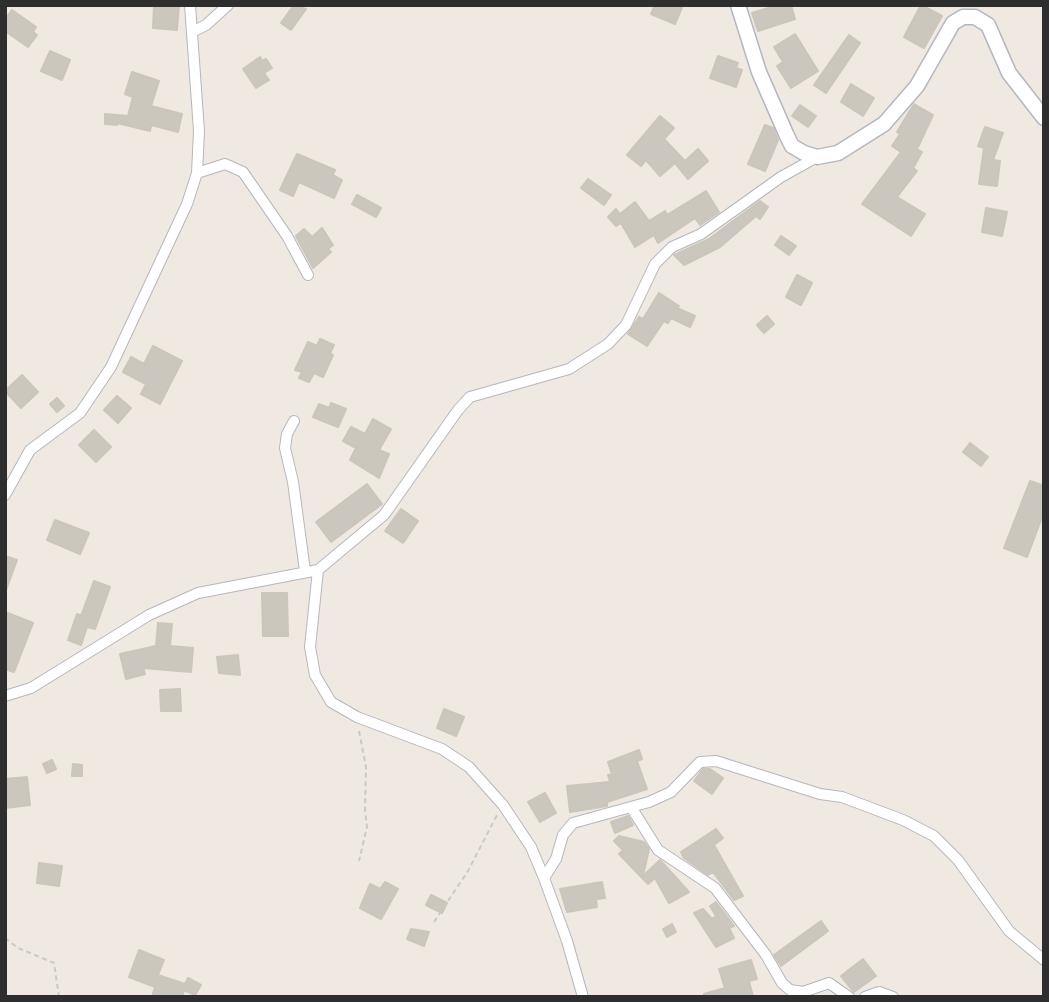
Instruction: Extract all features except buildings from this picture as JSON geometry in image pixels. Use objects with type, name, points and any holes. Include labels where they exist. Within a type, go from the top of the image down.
[{"type":"main road","points":[[738,5],[759,72],[792,146],[817,157],[838,153],[884,124],[918,86],[953,23],[964,16],[975,17],[988,25],[1009,73],[1044,118]]},
{"type":"street","points":[[5,495],[30,450],[80,413],[111,367],[187,204],[197,173],[199,131],[194,31],[190,5]]},
{"type":"street","points":[[194,31],[206,26],[228,5]]},
{"type":"street","points":[[5,696],[31,688],[149,615],[198,593],[318,570],[384,515],[470,397],[569,369],[608,344],[626,325],[655,264],[672,247],[701,234],[782,177],[817,157]]},
{"type":"street","points":[[197,173],[225,164],[243,172],[287,236],[308,275]]},
{"type":"street","points":[[295,421],[287,434],[285,448],[293,482],[305,571]]},
{"type":"street","points":[[318,570],[310,647],[315,675],[331,702],[357,716],[442,749],[469,766],[503,805],[531,847],[544,878],[567,941],[583,997]]},
{"type":"street","points":[[544,878],[556,859],[563,835],[573,823],[631,807],[671,792],[700,762],[716,761],[820,794],[842,797],[903,820],[934,836],[958,860],[1009,931],[1044,960]]},
{"type":"street","points":[[631,807],[658,850],[715,888],[766,955],[782,983],[790,990],[803,992],[829,983],[849,997]]},
{"type":"street","points":[[865,997],[879,992],[893,997]]},
{"type":"path","points":[[357,716],[366,767],[365,810],[368,827],[359,861]]},
{"type":"path","points":[[434,922],[468,871],[503,805]]},
{"type":"path","points":[[5,938],[18,948],[54,963],[59,997]]}]
